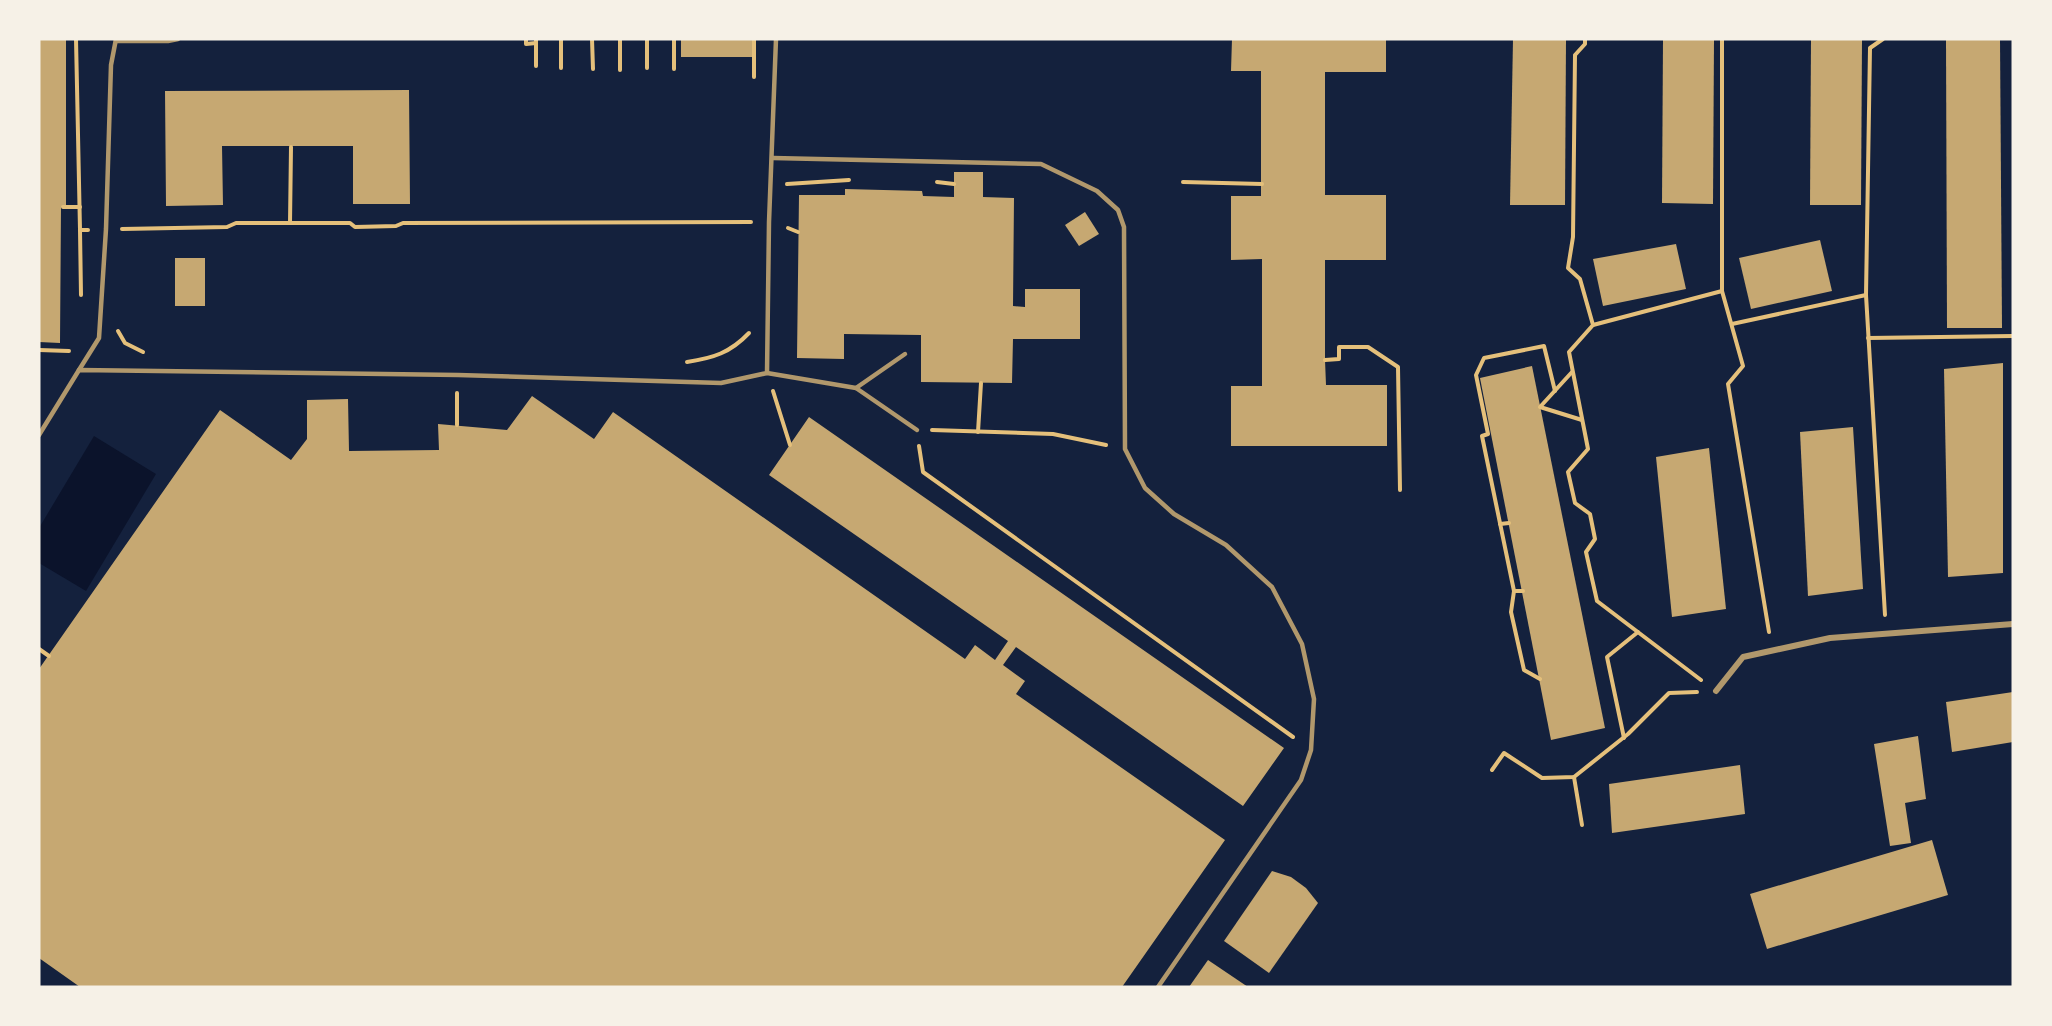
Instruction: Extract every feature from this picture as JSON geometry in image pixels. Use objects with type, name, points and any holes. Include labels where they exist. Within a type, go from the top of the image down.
[{"type":"street","points":[[1716,691],[1743,657],[1830,638],[2013,624]]},
{"type":"lane","points":[[39,435],[99,338],[106,229],[111,65],[116,40],[168,41],[178,39]]},
{"type":"lane","points":[[767,373],[769,222],[776,39]]},
{"type":"lane","points":[[773,158],[1041,164],[1097,191],[1118,210],[1124,227],[1125,449],[1145,488],[1174,514],[1226,545],[1272,587],[1302,644],[1314,699],[1311,750],[1301,780],[1158,987]]},
{"type":"lane","points":[[856,388],[905,354]]},
{"type":"lane","points":[[79,370],[458,375],[721,383],[767,373],[856,388],[917,430]]},
{"type":"path","points":[[76,39],[81,297]]},
{"type":"path","points":[[526,39],[526,44],[536,41],[536,66]]},
{"type":"path","points":[[561,39],[561,68]]},
{"type":"path","points":[[592,39],[593,69]]},
{"type":"path","points":[[620,39],[620,70]]},
{"type":"path","points":[[646,39],[647,68]]},
{"type":"path","points":[[674,39],[674,69]]},
{"type":"path","points":[[1585,39],[1585,44],[1575,55],[1573,237],[1568,268],[1580,279],[1593,325]]},
{"type":"path","points":[[1722,39],[1722,291],[1743,366],[1728,384],[1772,651]]},
{"type":"path","points":[[1883,39],[1870,48],[1866,295],[1886,634]]},
{"type":"path","points":[[290,223],[291,147]]},
{"type":"path","points":[[771,184],[852,180]]},
{"type":"path","points":[[932,182],[954,184]]},
{"type":"path","points":[[1183,182],[1262,184]]},
{"type":"path","points":[[63,207],[80,207]]},
{"type":"path","points":[[80,230],[227,227],[236,223],[350,223],[355,227],[365,227],[396,226],[403,223],[769,222],[798,232]]},
{"type":"path","points":[[1716,691],[1597,601],[1586,552],[1595,539],[1592,522],[1590,514],[1575,503],[1568,472],[1588,449],[1569,352],[1593,325],[1722,291]]},
{"type":"path","points":[[1732,324],[1866,295]]},
{"type":"path","points":[[685,362],[713,358],[740,343],[754,328]]},
{"type":"path","points":[[117,329],[125,343],[150,356]]},
{"type":"path","points":[[1868,338],[2013,336]]},
{"type":"path","points":[[1539,679],[1524,670],[1511,612],[1514,591],[1482,436],[1488,434],[1476,375],[1484,358],[1544,346],[1555,391]]},
{"type":"path","points":[[1325,360],[1339,359],[1339,347],[1368,347],[1398,367],[1400,490]]},
{"type":"path","points":[[1573,372],[1540,407],[1583,421]]},
{"type":"path","points":[[978,432],[981,383]]},
{"type":"path","points":[[1125,449],[1053,434],[917,430],[923,472],[1311,750]]},
{"type":"path","points":[[1500,524],[1509,523]]},
{"type":"path","points":[[1514,591],[1522,591]]},
{"type":"path","points":[[1624,738],[1607,657],[1638,632]]},
{"type":"path","points":[[39,648],[49,656]]},
{"type":"path","points":[[1492,770],[1504,753],[1542,778],[1574,777],[1624,738],[1669,693],[1716,691]]},
{"type":"path","points":[[1574,777],[1582,825]]},
{"type":"water","points":[[94,436],[156,474],[86,591],[39,563],[39,528]]},
{"type":"building","points":[[39,39],[66,39],[66,207],[61,207],[60,343],[39,342]]},
{"type":"building","points":[[681,39],[753,39],[753,57],[681,57]]},
{"type":"building","points":[[1232,39],[1386,39],[1386,72],[1325,72],[1325,195],[1386,195],[1386,260],[1325,260],[1325,360],[1326,385],[1387,385],[1387,446],[1231,446],[1231,386],[1262,386],[1262,259],[1231,260],[1231,196],[1261,196],[1261,71],[1231,71]]},
{"type":"building","points":[[1513,39],[1566,39],[1565,205],[1510,205]]},
{"type":"building","points":[[1663,39],[1714,39],[1713,204],[1662,203]]},
{"type":"building","points":[[1811,39],[1862,39],[1861,205],[1810,205]]},
{"type":"building","points":[[1946,39],[2000,39],[2002,328],[1947,328]]},
{"type":"building","points":[[409,90],[410,204],[353,204],[353,146],[222,146],[223,205],[166,206],[165,91]]},
{"type":"building","points":[[954,172],[983,172],[983,197],[1014,198],[1013,306],[1025,307],[1025,289],[1080,289],[1080,339],[1013,339],[1012,383],[921,382],[921,335],[844,334],[844,359],[797,358],[799,195],[845,195],[845,189],[922,191],[923,196],[954,197]]},
{"type":"building","points":[[1085,212],[1099,234],[1079,246],[1065,225]]},
{"type":"building","points":[[1820,240],[1832,291],[1751,309],[1739,258]]},
{"type":"building","points":[[1676,244],[1686,289],[1603,306],[1593,259]]},
{"type":"building","points":[[175,258],[205,258],[205,306],[175,306]]},
{"type":"building","points":[[2003,363],[2003,573],[1948,577],[1944,369]]},
{"type":"building","points":[[1532,366],[1605,728],[1551,740],[1480,378]]},
{"type":"building","points":[[532,396],[594,439],[613,412],[965,659],[975,645],[995,660],[1008,641],[769,475],[809,417],[1284,748],[1243,806],[1016,647],[1003,665],[1025,681],[1016,694],[1225,840],[1122,987],[80,987],[39,958],[39,669],[220,410],[291,460],[307,439],[307,400],[348,399],[349,451],[439,450],[438,424],[507,430]]},
{"type":"building","points":[[1853,427],[1863,589],[1808,596],[1800,432]]},
{"type":"building","points":[[1709,448],[1726,609],[1672,617],[1656,457]]},
{"type":"building","points":[[2013,692],[2013,742],[1952,752],[1946,702]]},
{"type":"building","points":[[1918,736],[1926,799],[1905,803],[1911,843],[1890,846],[1874,744]]},
{"type":"building","points":[[1740,765],[1745,814],[1612,833],[1609,784]]},
{"type":"building","points":[[1932,840],[1948,895],[1767,949],[1750,894]]},
{"type":"building","points":[[1272,871],[1291,877],[1306,888],[1318,903],[1269,973],[1224,941]]},
{"type":"building","points":[[1208,960],[1248,987],[1189,987]]}]
